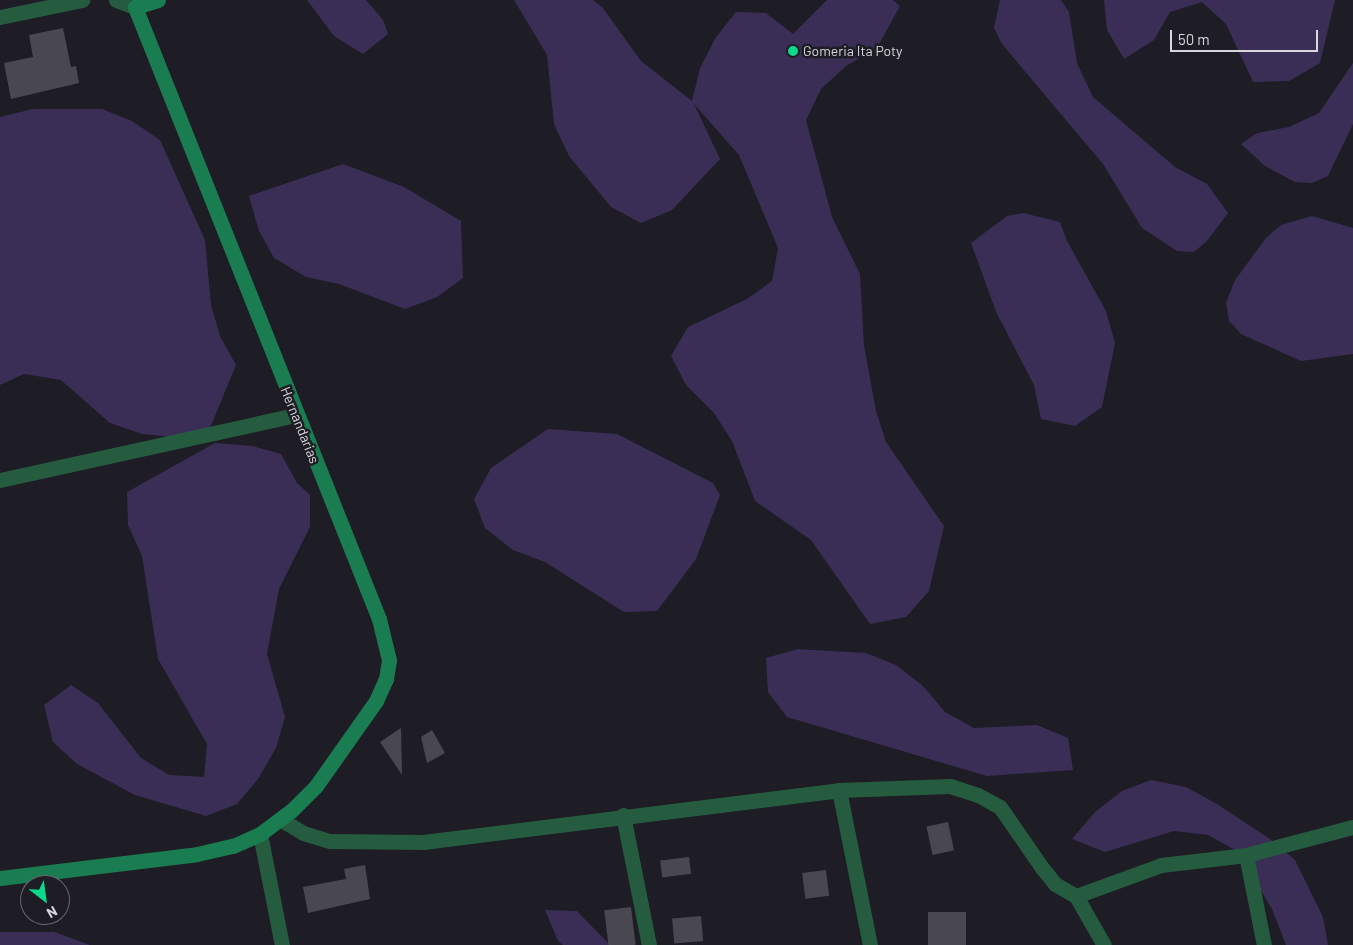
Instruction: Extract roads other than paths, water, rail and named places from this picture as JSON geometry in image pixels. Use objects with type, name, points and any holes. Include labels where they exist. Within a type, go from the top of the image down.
[{"type":"street","points":[[0,18],[82,0]]},
{"type":"street","points":[[116,0],[133,4],[158,0]]},
{"type":"street","name":"Hernandarias","points":[[0,878],[197,854],[233,846],[260,834],[280,819],[316,786],[376,701],[386,679],[389,660],[379,619],[133,4]]},
{"type":"street","points":[[0,480],[296,415]]},
{"type":"street","points":[[280,819],[303,833],[330,841],[423,842],[623,815],[840,790],[950,786],[978,795],[1000,807],[1043,870],[1055,884],[1076,896],[1104,945]]},
{"type":"street","points":[[840,790],[870,945]]},
{"type":"street","points":[[623,815],[649,945]]},
{"type":"street","points":[[1076,896],[1161,865],[1246,855],[1353,827]]},
{"type":"street","points":[[260,834],[282,945]]},
{"type":"street","points":[[1246,855],[1264,945]]},
{"type":"place","name":"Gomeria Ita Poty","points":[[793,51]]}]
